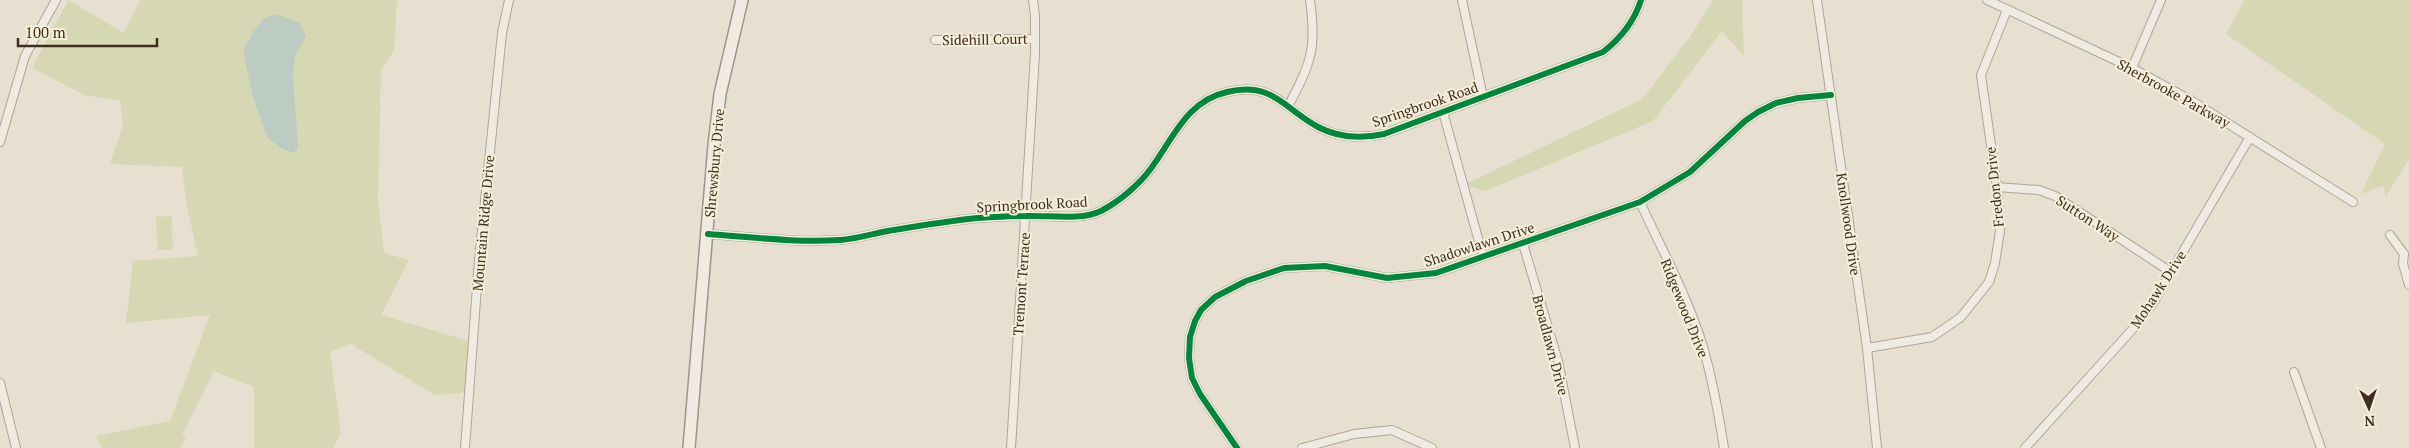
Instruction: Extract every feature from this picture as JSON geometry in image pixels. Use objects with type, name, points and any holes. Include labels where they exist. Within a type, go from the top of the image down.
[{"type":"main road","name":"Shrewsbury Drive","points":[[689,448],[714,145],[720,94],[742,0]]},
{"type":"street","points":[[0,142],[25,56],[56,0]]},
{"type":"street","name":"Mountain Ridge Drive","points":[[465,448],[480,242],[502,33],[509,0]]},
{"type":"street","name":"Tremont Terrace","points":[[1011,448],[1035,39],[1033,0]]},
{"type":"street","points":[[1289,105],[1308,68],[1312,51],[1310,0]]},
{"type":"street","points":[[1462,0],[1483,97]]},
{"type":"street","name":"Springbrook Road","points":[[708,234],[806,240],[840,240],[929,224],[1025,216],[1089,216],[1117,201],[1152,168],[1187,115],[1199,104],[1213,96],[1228,92],[1252,90],[1276,97],[1320,128],[1337,134],[1356,137],[1384,134],[1603,52],[1616,42],[1627,28],[1641,0]]},
{"type":"street","name":"Knollwood Drive","points":[[1817,0],[1867,348],[1877,448]]},
{"type":"street","name":"Sherbrooke Parkway","points":[[1987,0],[2132,68],[2192,101],[2353,202]]},
{"type":"street","points":[[2132,68],[2161,0]]},
{"type":"street","name":"Fredon Drive","points":[[1867,348],[1932,337],[1961,317],[1989,282],[1995,263],[2000,231],[1997,187],[1981,74],[2007,10]]},
{"type":"street","name":"Sidehill Court","points":[[935,40],[1035,39]]},
{"type":"street","name":"Shadowlawn Drive","points":[[1237,448],[1200,394],[1192,378],[1189,358],[1190,337],[1195,321],[1201,310],[1215,297],[1246,281],[1284,268],[1325,266],[1387,278],[1436,273],[1640,202],[1690,172],[1745,121],[1758,112],[1783,102],[1831,96]]},
{"type":"street","points":[[1443,112],[1483,256]]},
{"type":"street","name":"Mohawk Drive","points":[[2025,448],[2131,331],[2153,303],[2250,137]]},
{"type":"street","name":"Sutton Way","points":[[1997,187],[2039,190],[2055,196],[2171,272]]},
{"type":"street","name":"Ridgewood Drive","points":[[1640,202],[1691,315],[1704,349],[1717,400],[1724,448]]},
{"type":"street","points":[[2390,235],[2407,252],[2403,264],[2409,285]]},
{"type":"street","name":"Broadlawn Drive","points":[[1523,244],[1558,361],[1575,448]]},
{"type":"street","points":[[2294,372],[2321,448]]},
{"type":"street","points":[[0,383],[16,448]]},
{"type":"street","points":[[1302,448],[1354,434],[1392,430],[1432,448]]},
{"type":"green space","points":[[68,0],[124,33],[140,0],[397,0],[394,50],[381,71],[378,199],[384,253],[409,260],[381,315],[472,342],[467,392],[435,395],[351,344],[330,352],[341,433],[333,448],[254,448],[254,387],[214,371],[182,435],[186,439],[180,448],[102,448],[96,436],[170,421],[210,315],[126,323],[133,261],[198,256],[186,202],[182,167],[110,164],[123,125],[120,101],[84,95],[32,68]],"holes":[[[306,37],[296,53],[293,72],[298,145],[267,137],[253,98],[243,52]]]},
{"type":"green space","points":[[1713,0],[1742,0],[1744,57],[1722,31],[1653,121],[1485,191],[1464,185],[1642,99],[1690,37]]},
{"type":"green space","points":[[2244,0],[2409,0],[2409,159],[2386,196],[2383,186],[2361,194],[2385,144],[2226,34]]},
{"type":"green space","points":[[172,216],[173,250],[158,250],[156,217]]},
{"type":"shaded area","points":[[276,14],[299,22],[306,37],[296,53],[293,72],[298,145],[293,153],[281,148],[267,137],[253,98],[243,52],[252,34],[263,19]]},
{"type":"cycle path","points":[[708,234],[823,241],[852,239],[921,225],[978,218],[1020,216],[1074,217],[1093,214],[1115,202],[1136,186],[1152,167],[1191,112],[1213,97],[1227,92],[1256,90],[1267,93],[1306,120],[1326,131],[1350,137],[1384,134],[1603,52],[1626,29],[1635,15],[1641,0]]},
{"type":"cycle path","points":[[1237,448],[1200,394],[1192,378],[1189,358],[1190,337],[1195,321],[1201,310],[1215,297],[1246,281],[1284,268],[1325,266],[1387,278],[1436,273],[1640,202],[1690,172],[1745,121],[1758,112],[1776,103],[1798,98],[1831,95]]}]
